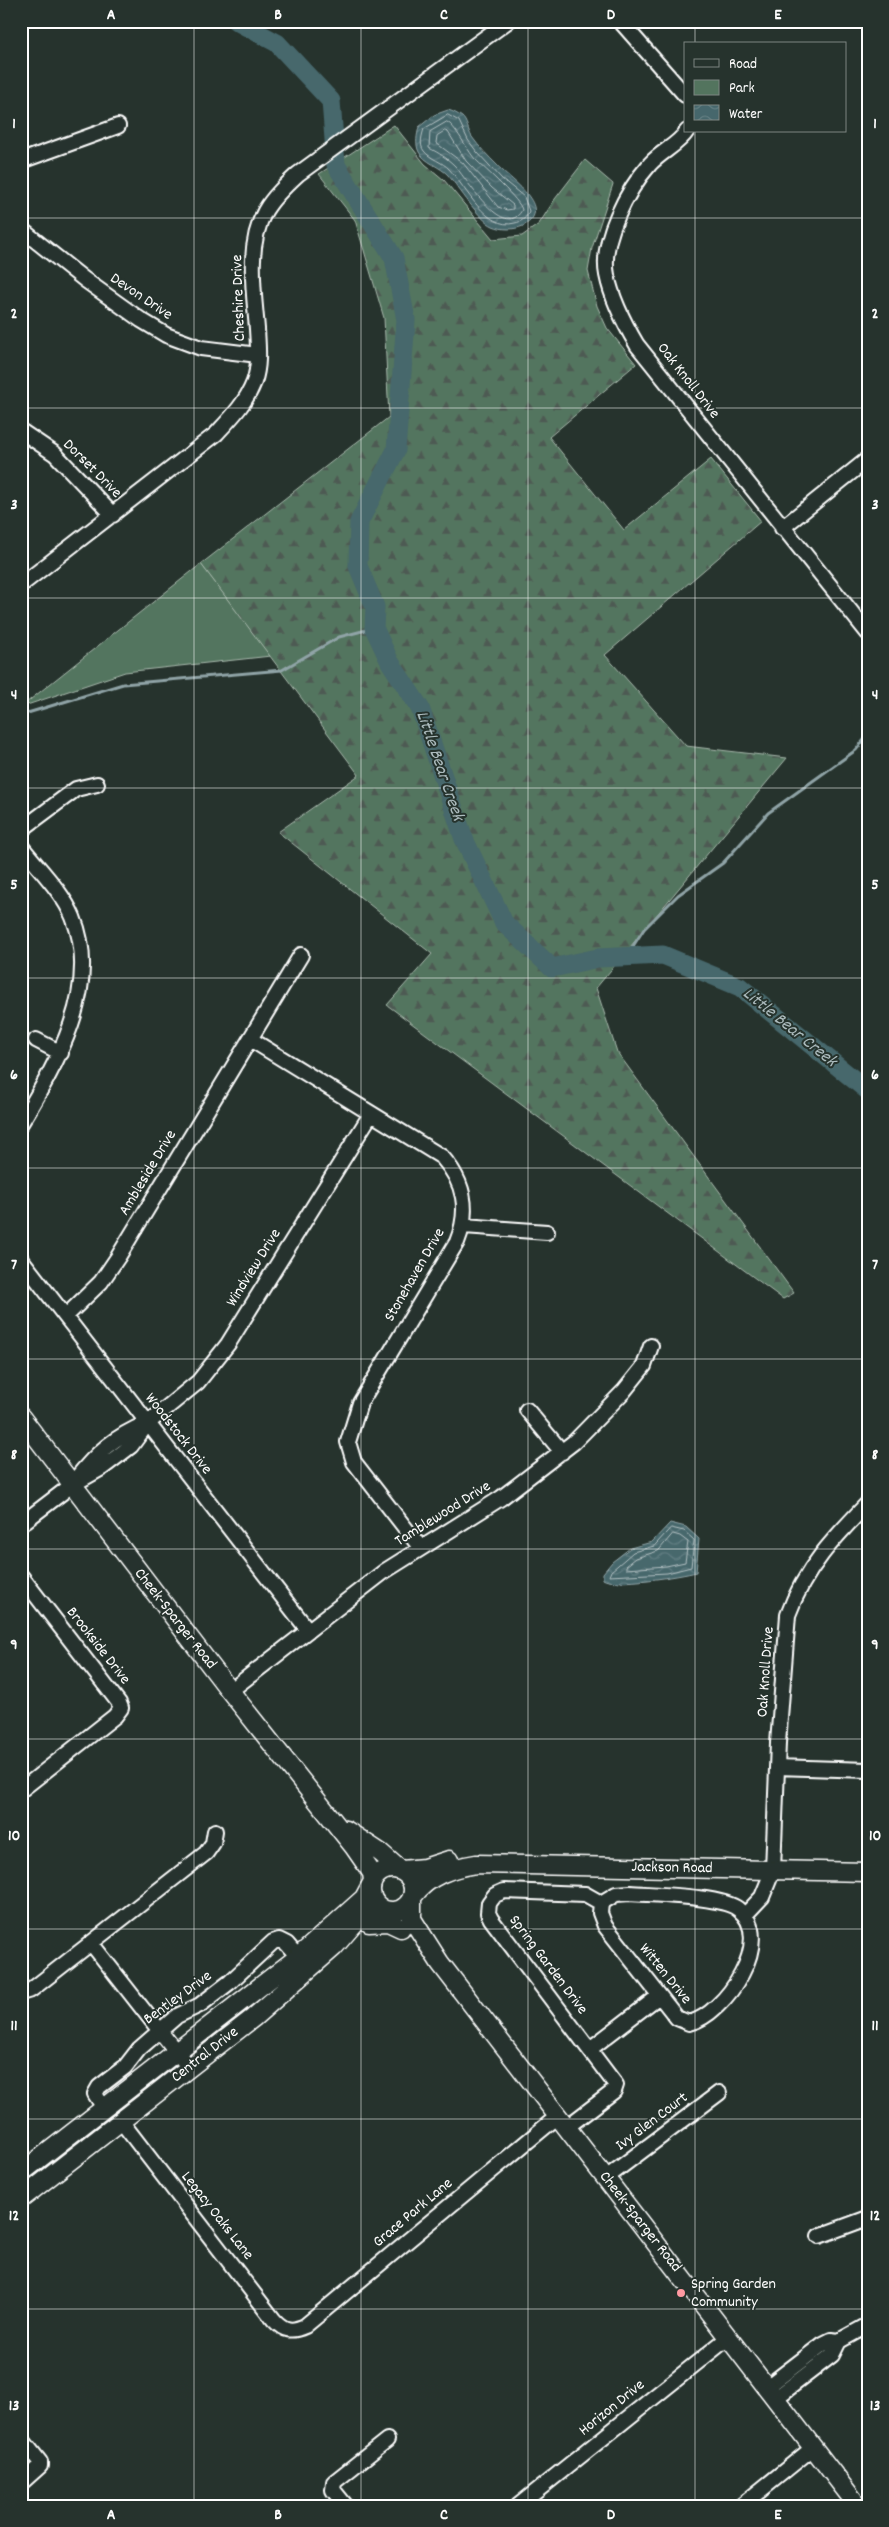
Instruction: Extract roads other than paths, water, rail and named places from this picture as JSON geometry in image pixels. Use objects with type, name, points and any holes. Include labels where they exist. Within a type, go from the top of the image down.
[{"type":"main road","name":"Cheek-Sparger Road","points":[[21,1418],[230,1691],[364,1861],[372,1873],[372,1882]]},
{"type":"main road","name":"Cheek-Sparger Road","points":[[331,1820],[381,1853],[401,1870]]},
{"type":"main road","name":"Jackson Road","points":[[401,1870],[424,1868],[447,1860],[457,1859],[476,1864]]},
{"type":"main road","name":"Jackson Road","points":[[413,1897],[421,1885],[435,1875],[457,1867],[476,1864],[868,1872]]},
{"type":"main road","points":[[387,1869],[401,1870],[411,1879],[413,1897],[398,1911],[384,1910],[374,1901],[372,1882],[376,1875],[387,1869]]},
{"type":"main road","name":"Central Drive","points":[[21,2173],[298,1957],[364,1898],[372,1882]]},
{"type":"main road","name":"Cheek-Sparger Road","points":[[413,1897],[412,1919],[440,1963],[858,2506]]},
{"type":"main road","name":"Cheek-Sparger Road","points":[[384,1910],[440,1963]]},
{"type":"main road","name":"Central Drive","points":[[23,2194],[121,2121],[253,2018],[334,1947],[359,1918],[384,1910]]},
{"type":"main road","points":[[334,1947],[354,1929],[367,1924],[388,1922],[402,1928]]},
{"type":"street","name":"Cheshire Drive","points":[[21,585],[216,434],[248,395],[256,372],[258,355],[253,273],[256,238],[264,212],[282,188],[323,155],[508,21]]},
{"type":"street","points":[[620,21],[684,94]]},
{"type":"street","points":[[21,161],[118,126]]},
{"type":"street","name":"Oak Knoll Drive","points":[[686,132],[681,141],[666,148],[650,164],[627,197],[609,241],[607,273],[621,316],[637,345],[868,633]]},
{"type":"street","name":"Devon Drive","points":[[21,229],[85,280],[141,320],[166,335],[201,348],[258,355]]},
{"type":"street","name":"Dorset Drive","points":[[21,431],[54,454],[113,515]]},
{"type":"street","points":[[782,528],[868,459]]},
{"type":"street","points":[[21,830],[76,789],[98,784]]},
{"type":"street","points":[[21,846],[72,916],[78,934],[81,979],[68,1033],[61,1053],[21,1123]]},
{"type":"street","name":"Ambleside Drive","points":[[66,1316],[101,1282],[114,1263],[301,955]]},
{"type":"street","name":"Stonehaven Drive","points":[[250,1039],[442,1157],[452,1169],[465,1198],[464,1226],[457,1242],[360,1403],[348,1442],[354,1462],[420,1548]]},
{"type":"street","points":[[36,1040],[61,1053]]},
{"type":"street","name":"Windview Drive","points":[[21,1524],[72,1485],[102,1468],[131,1446],[148,1423],[198,1382],[217,1359],[371,1114]]},
{"type":"street","points":[[464,1226],[547,1232]]},
{"type":"street","name":"Woodstock Drive","points":[[21,1259],[308,1630]]},
{"type":"street","name":"Tamblewood Drive","points":[[230,1691],[385,1571],[501,1498],[562,1452],[596,1421],[624,1391],[644,1366],[650,1346]]},
{"type":"street","points":[[528,1410],[562,1452]]},
{"type":"street","name":"Oak Knoll Drive","points":[[773,1870],[777,1767],[788,1616],[795,1595],[815,1560],[868,1502]]},
{"type":"street","name":"Brookside Drive","points":[[21,1576],[121,1708],[115,1716],[21,1790]]},
{"type":"street","points":[[777,1767],[868,1770]]},
{"type":"street","points":[[21,1993],[31,1990],[206,1853],[213,1844],[216,1831]]},
{"type":"street","points":[[601,1903],[616,1894],[630,1892],[729,1903],[745,1915],[762,1897],[773,1870]]},
{"type":"street","name":"Spring Garden Drive","points":[[563,2122],[616,2088],[590,2049],[491,1919],[488,1907],[492,1898],[504,1891],[585,1894],[601,1903]]},
{"type":"street","name":"Witten Drive","points":[[601,1903],[600,1913],[605,1926],[677,2018],[690,2023],[702,2018],[726,1997],[740,1979],[750,1952],[752,1931],[745,1915]]},
{"type":"street","name":"Bentley Drive","points":[[104,2108],[95,2094],[99,2087],[125,2067],[139,2049],[177,2016],[200,2006],[273,1942],[279,1940],[287,1944],[298,1957]]},
{"type":"street","points":[[91,1943],[189,2068]]},
{"type":"street","points":[[590,2049],[659,1996]]},
{"type":"street","name":"Ivy Glen Court","points":[[606,2178],[719,2093]]},
{"type":"street","name":"Legacy Oaks Lane","points":[[121,2121],[274,2320],[288,2330]]},
{"type":"street","name":"Grace Park Lane","points":[[288,2330],[296,2330],[305,2326],[563,2122]]},
{"type":"street","points":[[819,2236],[868,2218]]},
{"type":"street","points":[[772,2392],[822,2344],[831,2340],[839,2341],[868,2325]]},
{"type":"street","name":"Horizon Drive","points":[[518,2506],[729,2337]]},
{"type":"street","points":[[21,2438],[40,2462],[36,2472],[21,2483]]},
{"type":"street","points":[[346,2506],[333,2490],[334,2482],[387,2440]]},
{"type":"street","points":[[741,2506],[814,2448]]},
{"type":"water","points":[[448,110],[464,119],[471,135],[487,155],[527,194],[535,211],[532,219],[523,226],[504,229],[488,223],[476,211],[448,175],[421,156],[417,143],[419,127],[434,115]]},
{"type":"water","points":[[670,1523],[686,1527],[699,1539],[696,1572],[663,1578],[620,1582],[603,1579],[603,1573],[612,1562],[630,1548],[652,1542]]},
{"type":"waterway","name":"Little Bear Creek","points":[[236,21],[277,43],[331,101],[336,165],[394,258],[406,320],[396,450],[359,522],[358,566],[375,607],[374,628],[390,662],[420,708],[464,839],[504,923],[552,968],[598,958],[663,955],[740,987],[868,1091]]},
{"type":"waterway","points":[[21,715],[123,684],[282,670],[339,637],[374,628]]},
{"type":"waterway","points":[[626,957],[644,929],[678,895],[723,863],[768,813],[856,750],[868,735]]},
{"type":"place","name":"Spring Garden Community","points":[[681,2293]]}]
